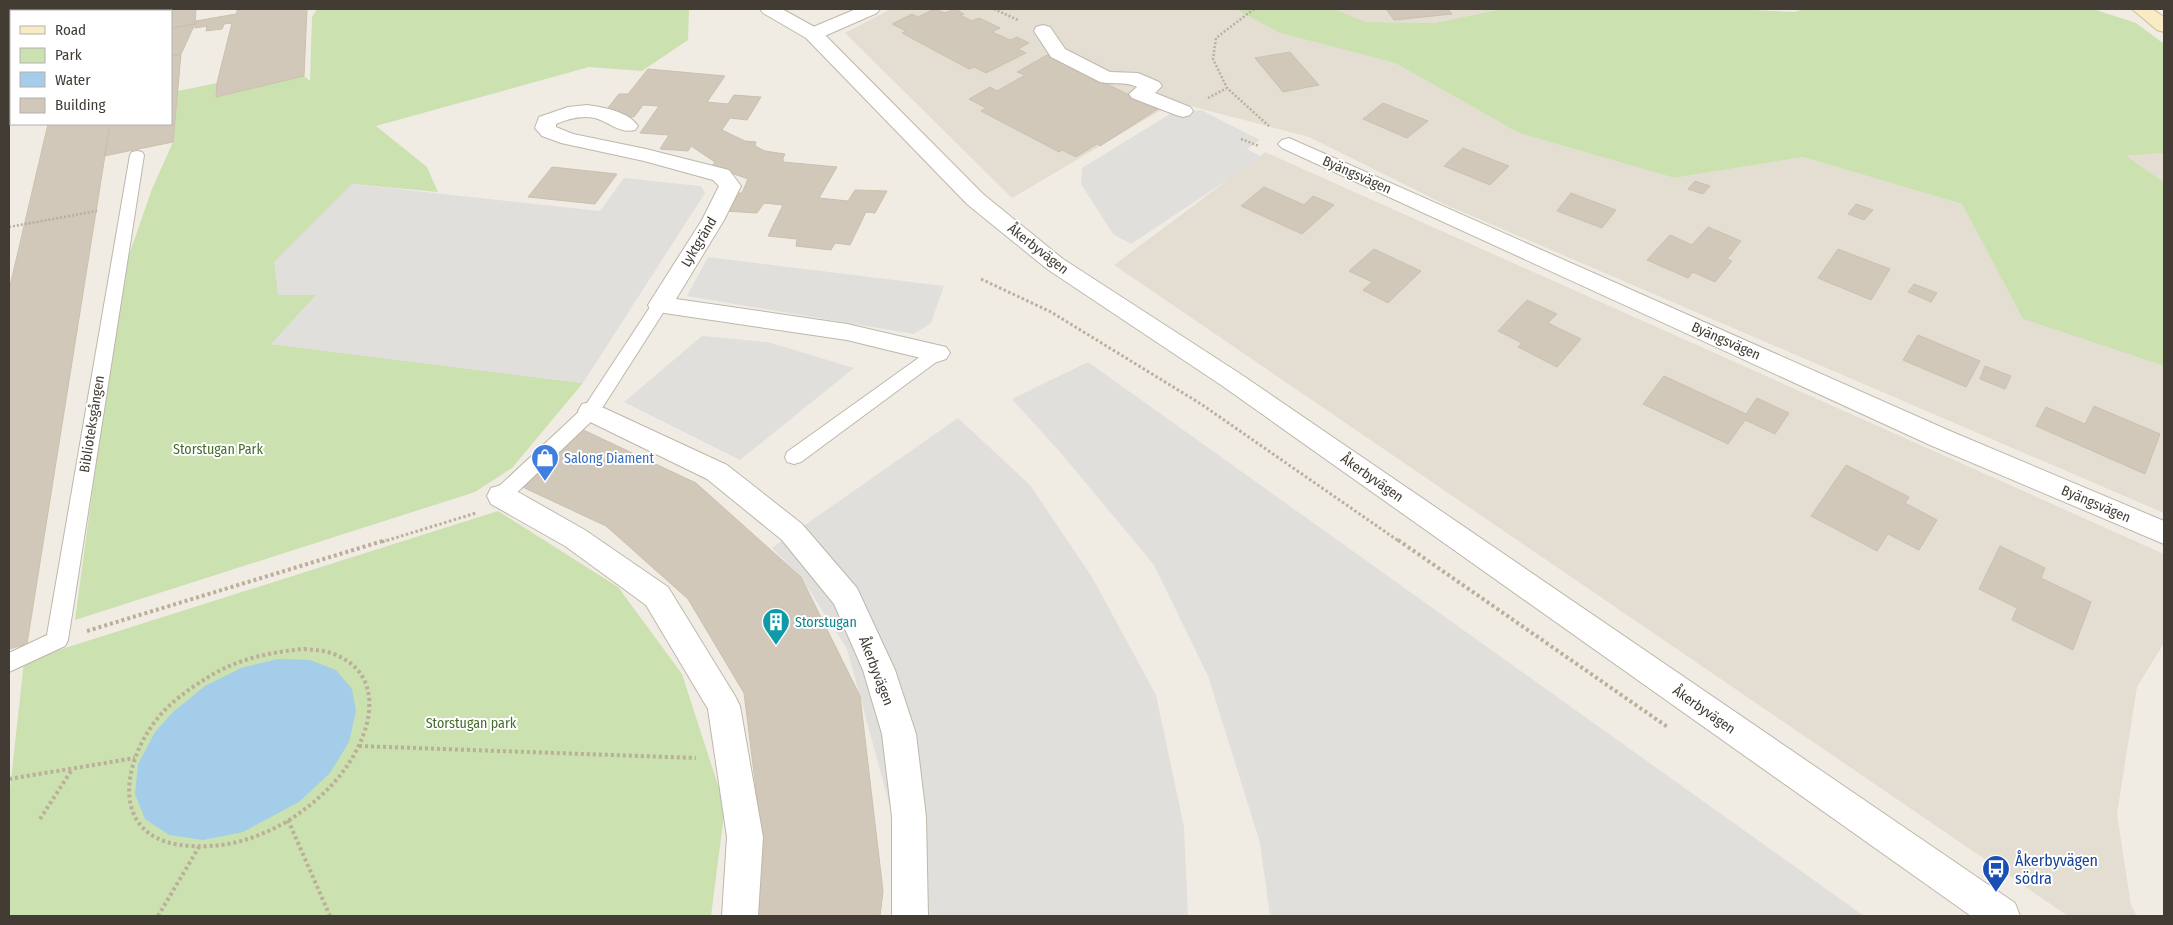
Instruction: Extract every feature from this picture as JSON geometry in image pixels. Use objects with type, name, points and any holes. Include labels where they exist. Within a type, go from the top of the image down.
[{"type":"main road","points":[[2141,9],[2164,26]]},
{"type":"street","name":"Åkerbyvägen","points":[[770,9],[813,34],[975,199],[1055,264],[1230,379],[2002,916]]},
{"type":"street","points":[[813,34],[871,9]]},
{"type":"street","points":[[1043,30],[1058,53],[1107,78],[1131,77],[1152,86],[1138,94],[1183,111]]},
{"type":"street","name":"Lyktgränd","points":[[628,126],[610,116],[589,110],[567,112],[556,116],[546,121],[544,128],[548,132],[568,139],[646,155],[721,175],[730,186],[713,220],[660,305]]},
{"type":"street","name":"Byängsvägen","points":[[1289,144],[1940,438],[2164,533]]},
{"type":"street","points":[[660,305],[847,332],[937,353]]},
{"type":"street","name":"Åkerbyvägen","points":[[591,411],[717,472],[792,532],[846,598],[879,670],[899,734],[909,817],[910,916]]},
{"type":"street","points":[[501,496],[575,538],[656,596],[724,706],[745,838],[740,916]]},
{"type":"lane","name":"Biblioteksgången","points":[[57,640],[137,155]]},
{"type":"lane","points":[[501,496],[591,411],[660,305]]},
{"type":"lane","points":[[794,458],[937,353]]},
{"type":"lane","points":[[9,663],[57,640]]},
{"type":"path","points":[[1254,9],[1216,38],[1213,59],[1227,88],[1289,144]]},
{"type":"path","points":[[9,227],[97,210]]},
{"type":"path","points":[[981,279],[1051,312],[1201,404],[1678,734]]},
{"type":"path","points":[[57,640],[473,515],[501,496]]},
{"type":"path","points":[[296,649],[328,652],[346,661],[360,674],[369,691],[371,712],[365,735],[359,746],[354,759],[335,782],[311,804],[288,820],[253,837],[222,846],[199,847],[167,844],[147,833],[134,817],[127,797],[128,774],[135,758],[152,726],[172,704],[196,684],[223,669],[251,657],[278,650],[296,649]]},
{"type":"path","points":[[359,746],[732,759]]},
{"type":"path","points":[[9,779],[135,758]]},
{"type":"path","points":[[40,819],[72,770]]},
{"type":"path","points":[[288,820],[330,916]]},
{"type":"path","points":[[158,916],[199,847]]},
{"type":"shaded area","points":[[891,9],[1235,9],[1280,33],[1395,63],[1519,133],[1674,178],[1803,157],[1962,204],[2023,319],[2164,366],[2164,513],[1444,204],[1309,137],[1175,102],[1012,198],[845,33]]},
{"type":"shaded area","points":[[1335,9],[1502,9],[1434,23],[1366,22]]},
{"type":"shaded area","points":[[1201,110],[1260,140],[1247,149],[1262,157],[1131,244],[1113,234],[1081,184],[1082,168],[1170,114]]},
{"type":"shaded area","points":[[1265,152],[2164,554],[2164,643],[2137,687],[2117,814],[2131,905],[2137,916],[2068,916],[1114,265]]},
{"type":"shaded area","points":[[2164,153],[2164,182],[2125,156]]},
{"type":"shaded area","points":[[624,178],[701,186],[705,193],[583,383],[271,344],[316,295],[278,295],[274,262],[352,184],[600,211]]},
{"type":"shaded area","points":[[708,257],[944,286],[931,323],[914,334],[687,296]]},
{"type":"shaded area","points":[[702,336],[768,342],[854,368],[740,460],[624,402]]},
{"type":"shaded area","points":[[1088,362],[1864,916],[1270,916],[1260,843],[1208,676],[1154,565],[1060,452],[1012,399]]},
{"type":"shaded area","points":[[958,418],[1030,485],[1092,577],[1156,695],[1184,827],[1188,916],[892,916],[892,814],[847,649],[801,577],[772,548]]},
{"type":"green space","name":"Storstugan Park","points":[[317,9],[689,9],[688,40],[642,71],[589,67],[376,126],[427,167],[438,192],[352,184],[317,294],[272,344],[583,383],[512,468],[475,492],[75,620],[121,278],[152,189],[173,142],[178,91],[217,83],[216,97],[304,76],[310,81],[312,17]]},
{"type":"green space","points":[[1235,9],[1335,9],[1366,22],[1434,23],[1502,9],[1731,9],[1795,12],[1803,9],[2093,9],[2136,23],[2164,44],[2164,153],[2126,156],[2164,182],[2164,366],[2023,319],[1962,204],[1803,157],[1674,178],[1519,133],[1395,63],[1280,33]]},
{"type":"green space","name":"Storstugan park","points":[[498,511],[618,587],[682,674],[725,807],[711,916],[9,916],[9,798],[24,661]]},
{"type":"water","points":[[278,659],[310,660],[336,670],[352,689],[356,711],[349,742],[330,773],[299,802],[243,832],[203,840],[169,835],[145,819],[135,794],[138,764],[155,732],[173,712],[205,686],[241,668]]},
{"type":"building","points":[[75,9],[128,9],[128,10]]},
{"type":"building","points":[[196,9],[195,24],[172,28],[172,10],[128,10]]},
{"type":"building","points":[[238,9],[307,9],[304,76],[216,97],[217,83],[232,23],[224,24],[222,29],[206,31],[207,26],[195,28],[196,21],[236,14]]},
{"type":"building","points":[[934,9],[945,13],[955,9],[964,14],[960,15],[972,21],[979,18],[1000,28],[992,32],[1010,40],[1017,37],[1029,43],[1018,49],[1026,53],[986,73],[974,67],[969,69],[902,33],[906,31],[892,24],[912,14],[918,17]]},
{"type":"building","points":[[1386,9],[1448,9],[1452,14],[1394,20]]},
{"type":"building","points":[[195,24],[181,54],[172,56],[172,28]]},
{"type":"building","points":[[1290,52],[1319,85],[1283,92],[1255,58]]},
{"type":"building","points":[[181,54],[173,142],[104,156],[110,125],[172,125],[172,56]]},
{"type":"building","points":[[1047,55],[1158,109],[1100,146],[1097,144],[1076,157],[1062,150],[1059,152],[981,111],[986,108],[969,99],[990,87],[997,91],[1025,75],[1017,72]]},
{"type":"building","points":[[648,69],[725,76],[707,102],[728,104],[734,95],[761,97],[747,120],[730,118],[722,130],[745,141],[756,142],[755,146],[765,151],[785,154],[783,162],[837,167],[819,198],[848,201],[855,190],[887,191],[875,213],[866,212],[850,245],[835,243],[831,250],[796,246],[797,239],[768,236],[783,205],[764,203],[757,213],[725,211],[733,193],[742,193],[748,179],[712,166],[715,162],[691,146],[688,151],[660,149],[669,135],[640,133],[659,106],[643,105],[634,117],[603,114],[619,94],[628,94]]},
{"type":"building","points":[[1383,103],[1428,121],[1407,138],[1363,119]]},
{"type":"building","points":[[48,125],[110,125],[27,644],[9,649],[9,290]]},
{"type":"building","points":[[1463,148],[1509,166],[1490,185],[1444,166]]},
{"type":"building","points":[[552,167],[617,174],[595,204],[528,197]]},
{"type":"building","points":[[1695,181],[1710,186],[1703,194],[1688,189]]},
{"type":"building","points":[[1264,187],[1304,205],[1313,196],[1334,205],[1302,234],[1241,206]]},
{"type":"building","points":[[1571,193],[1616,210],[1602,228],[1557,211]]},
{"type":"building","points":[[1856,204],[1873,210],[1864,220],[1848,214]]},
{"type":"building","points":[[1708,227],[1741,241],[1727,259],[1732,261],[1715,282],[1693,272],[1688,278],[1647,260],[1670,235],[1692,245]]},
{"type":"building","points":[[1374,249],[1421,271],[1388,303],[1363,290],[1372,282],[1349,271]]},
{"type":"building","points":[[1838,249],[1890,269],[1871,300],[1818,278]]},
{"type":"building","points":[[1914,284],[1937,293],[1931,302],[1908,292]]},
{"type":"building","points":[[1527,300],[1557,314],[1548,323],[1581,339],[1557,367],[1518,347],[1522,343],[1498,331]]},
{"type":"building","points":[[1918,335],[1980,361],[1966,387],[1903,360]]},
{"type":"building","points":[[1985,366],[2011,376],[2005,389],[1980,379]]},
{"type":"building","points":[[1664,376],[1746,414],[1757,398],[1789,413],[1775,434],[1745,420],[1728,444],[1643,404]]},
{"type":"building","points":[[2094,406],[2160,434],[2145,474],[2036,426],[2046,407],[2085,424]]},
{"type":"building","name":"Storstugan","points":[[577,427],[696,483],[801,577],[860,696],[883,891],[880,916],[758,916],[760,821],[744,693],[688,599],[606,526],[516,484]]},
{"type":"building","points":[[1846,465],[1909,497],[1905,503],[1937,520],[1919,550],[1888,534],[1877,551],[1811,516]]},
{"type":"building","points":[[2000,546],[2045,568],[2041,578],[2091,602],[2073,650],[2012,620],[2017,608],[1979,589]]},
{"type":"place","name":"Salong Diament","points":[[545,482]]},
{"type":"place","name":"Storstugan","points":[[776,646]]},
{"type":"place","name":"Åkerbyvägen södra","points":[[1996,893]]}]
